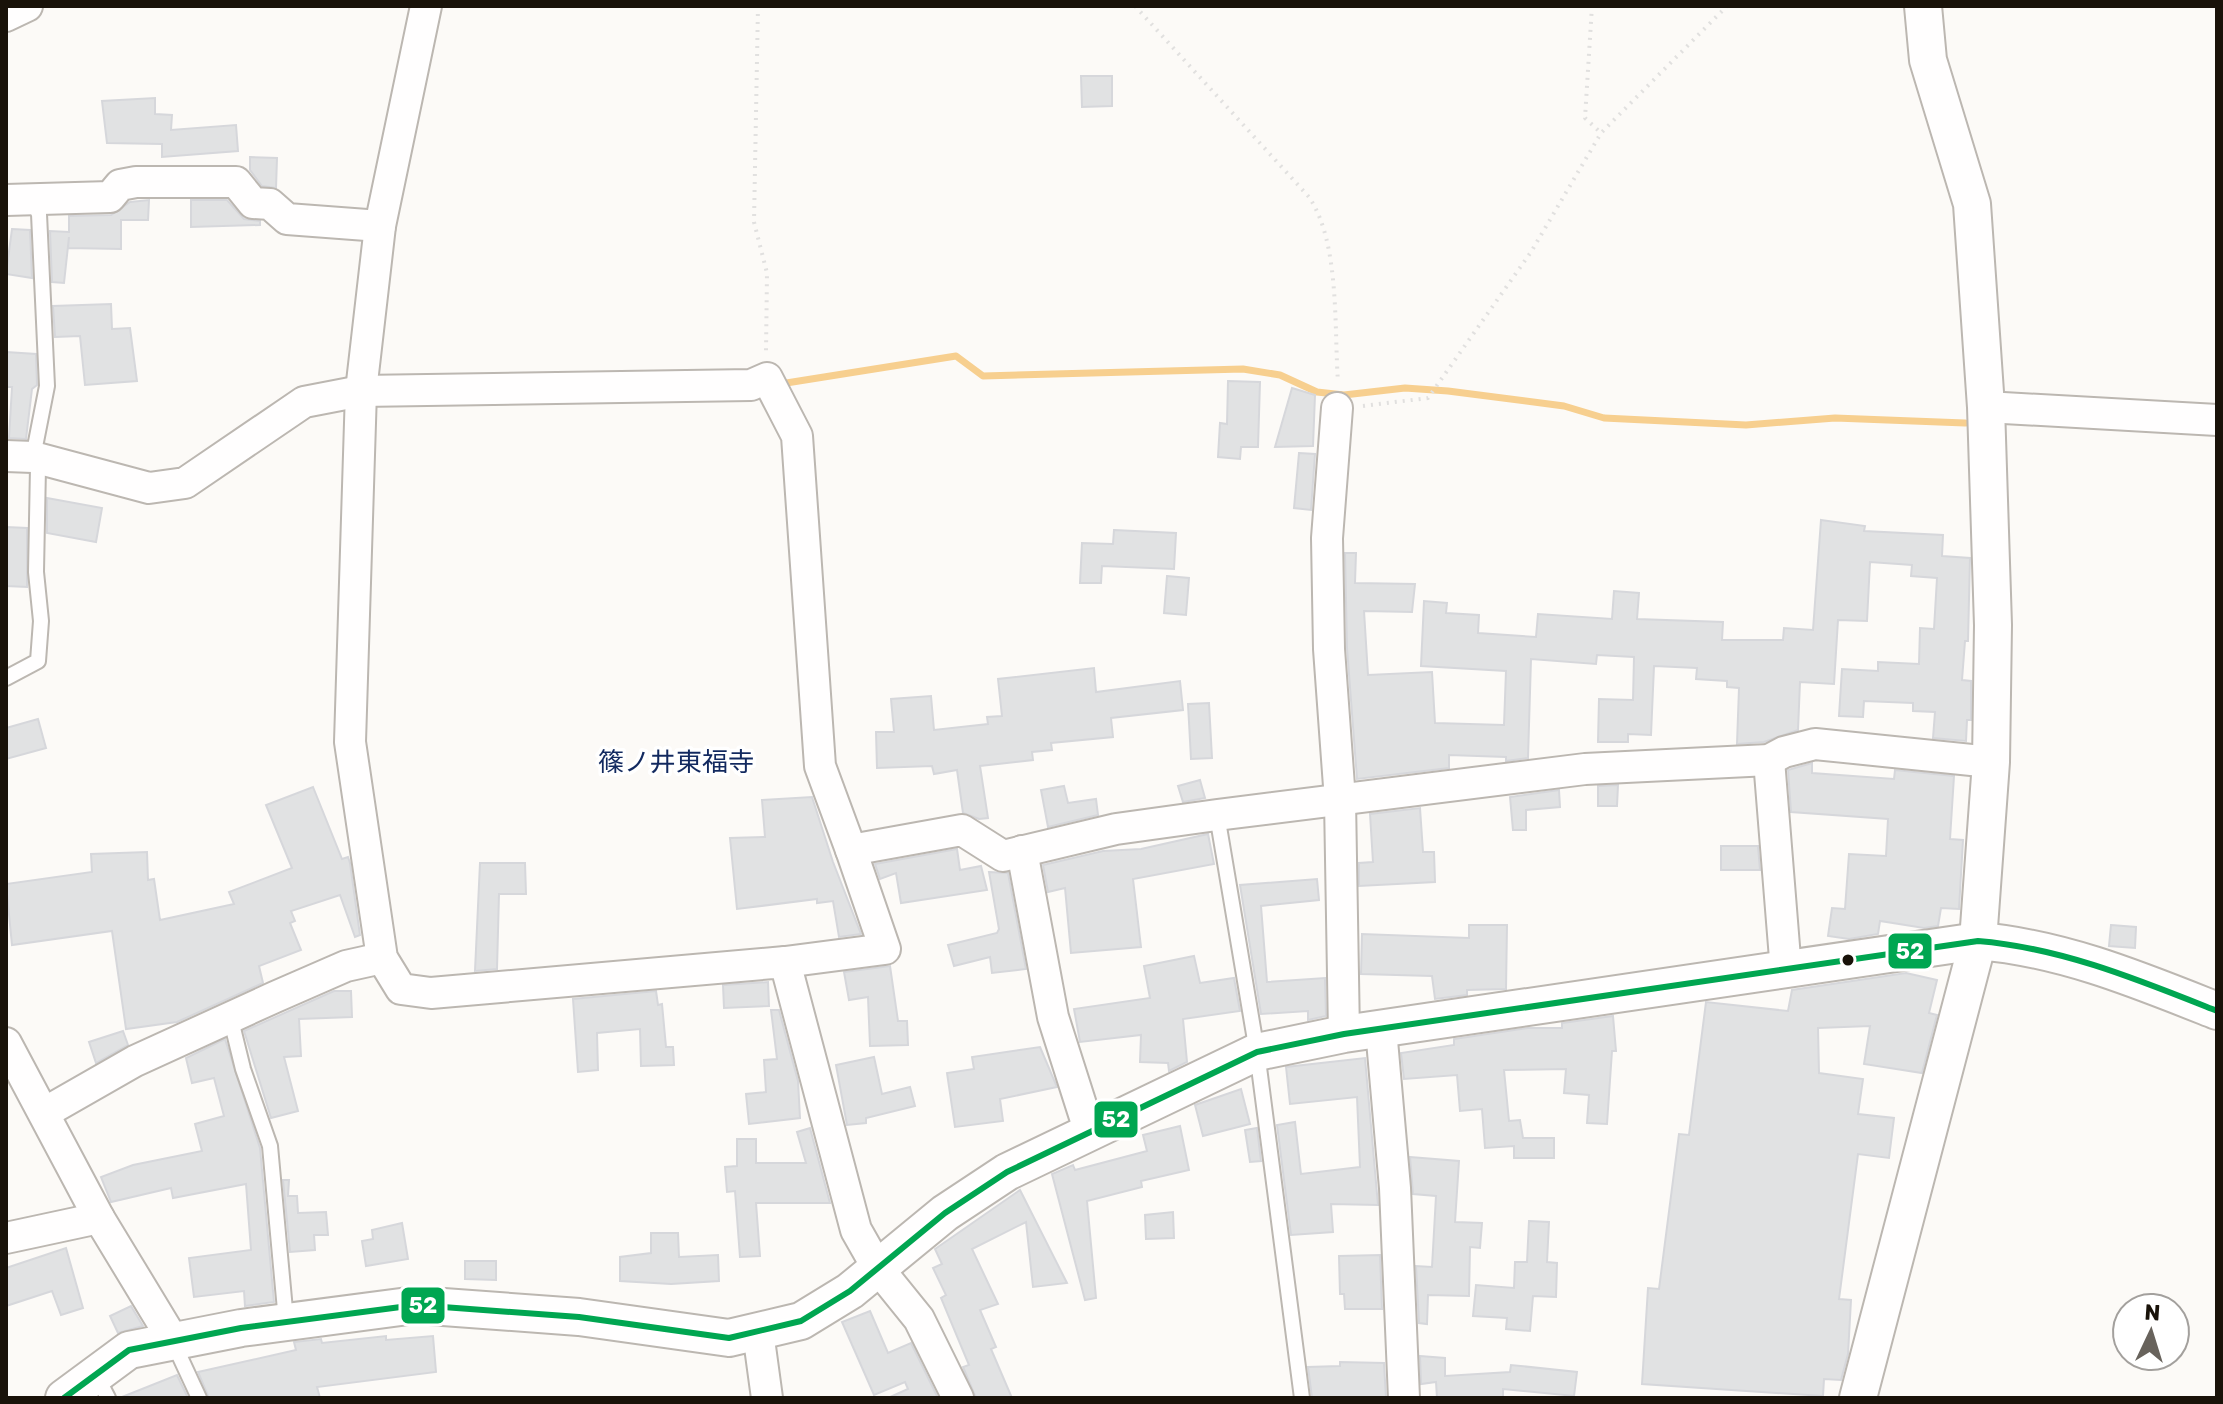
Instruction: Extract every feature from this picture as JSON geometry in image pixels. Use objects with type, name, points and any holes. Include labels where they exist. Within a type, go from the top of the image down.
[{"type":"street","points":[[6,16],[27,6]]},
{"type":"street","points":[[19,456],[149,488],[185,483],[304,402],[361,391],[751,385],[767,378],[797,436],[820,766],[885,949],[785,962],[431,993],[401,989],[382,958],[350,742],[361,391],[380,226],[426,6]]},
{"type":"street","points":[[1858,1398],[1978,941],[1991,762],[1993,625],[1986,407],[1972,204],[1928,60],[1923,6]]},
{"type":"street","points":[[19,200],[110,197],[120,185],[136,182],[236,182],[253,203],[270,204],[287,219],[380,226]]},
{"type":"street","points":[[1337,396],[1327,538],[1329,649],[1340,800],[1344,1034]]},
{"type":"street","points":[[1986,407],[2217,420]]},
{"type":"street","points":[[851,850],[962,830],[1003,856],[1116,829],[1217,815],[1585,769],[1769,760],[1784,752],[1815,744],[1991,762]]},
{"type":"street","points":[[1769,760],[1786,971]]},
{"type":"street","points":[[1022,851],[1053,1017],[1090,1133]]},
{"type":"street","points":[[64,1398],[102,1386],[129,1350],[286,1322],[416,1305],[579,1317],[729,1338],[801,1321],[850,1291],[945,1213],[1007,1172],[1257,1052],[1344,1034],[1525,1005],[1664,990],[1978,941],[2006,944],[2109,968],[2217,1011]]},
{"type":"street","points":[[44,1113],[135,1061],[346,966],[382,958]]},
{"type":"street","points":[[785,962],[856,1230],[877,1267],[919,1319],[958,1398]]},
{"type":"street","points":[[1381,1029],[1395,1188],[1404,1398]]},
{"type":"street","points":[[6,1043],[99,1218],[173,1340]]},
{"type":"street","points":[[6,1238],[99,1218]]},
{"type":"street","points":[[758,1332],[767,1398]]},
{"type":"lane","points":[[6,678],[38,661],[41,621],[36,572],[38,467],[19,456],[47,386],[39,214],[19,200]]},
{"type":"lane","points":[[1217,815],[1257,1052],[1302,1398]]},
{"type":"lane","points":[[231,1020],[243,1069],[270,1146],[286,1322]]},
{"type":"lane","points":[[173,1340],[199,1398]]},
{"type":"path","points":[[758,6],[754,222],[767,273],[767,378]]},
{"type":"path","points":[[1135,6],[1309,197],[1321,215],[1328,241],[1337,396],[1428,398],[1531,252],[1601,133],[1727,6]]},
{"type":"path","points":[[1592,6],[1585,118],[1601,133]]},
{"type":"building","points":[[1081,76],[1112,76],[1112,106],[1082,107]]},
{"type":"building","points":[[155,98],[155,114],[172,115],[171,130],[236,125],[238,151],[162,157],[162,144],[107,143],[102,101]]},
{"type":"building","points":[[250,157],[277,158],[276,188],[262,186],[250,170]]},
{"type":"building","points":[[149,200],[148,220],[121,220],[121,249],[68,248],[69,237],[64,283],[52,282],[50,231],[69,232],[69,216],[111,215],[130,202]]},
{"type":"building","points":[[191,200],[227,200],[244,219],[260,221],[260,225],[191,227]]},
{"type":"building","points":[[12,229],[30,230],[32,278],[6,274]]},
{"type":"building","points":[[111,304],[112,329],[130,328],[137,381],[85,385],[80,336],[55,337],[53,306]]},
{"type":"building","points":[[6,352],[36,354],[37,385],[32,389],[26,439],[9,438],[12,387],[6,387]]},
{"type":"building","points":[[1228,381],[1260,382],[1258,447],[1241,447],[1240,459],[1218,457],[1220,423],[1227,424]]},
{"type":"building","points":[[1292,388],[1315,395],[1313,446],[1275,447]]},
{"type":"building","points":[[1299,453],[1315,454],[1311,510],[1294,508]]},
{"type":"building","points":[[47,498],[102,508],[96,542],[47,533]]},
{"type":"building","points":[[1821,520],[1865,526],[1864,531],[1943,535],[1942,556],[1970,558],[1968,641],[1965,641],[1962,680],[1971,681],[1971,720],[1967,720],[1966,741],[1933,738],[1935,712],[1913,711],[1913,703],[1864,701],[1863,717],[1839,716],[1842,669],[1878,671],[1878,662],[1919,664],[1920,628],[1934,629],[1937,578],[1911,576],[1912,565],[1870,562],[1867,621],[1838,620],[1834,684],[1800,682],[1798,730],[1764,742],[1737,744],[1739,688],[1727,687],[1727,681],[1696,679],[1697,668],[1654,666],[1651,735],[1628,734],[1628,742],[1598,742],[1599,699],[1633,700],[1634,657],[1597,655],[1596,664],[1531,659],[1528,758],[1506,761],[1506,757],[1449,755],[1449,768],[1357,779],[1347,648],[1345,553],[1356,553],[1355,583],[1415,584],[1412,612],[1364,611],[1368,675],[1432,672],[1435,723],[1504,725],[1506,671],[1421,666],[1424,601],[1447,603],[1446,613],[1479,615],[1478,633],[1536,637],[1538,614],[1612,619],[1614,591],[1639,593],[1637,619],[1723,622],[1722,640],[1783,640],[1784,628],[1813,630]]},
{"type":"building","points":[[6,527],[27,528],[27,587],[6,586]]},
{"type":"building","points":[[1114,530],[1176,533],[1174,569],[1102,566],[1101,583],[1080,583],[1082,543],[1113,544]]},
{"type":"building","points":[[1167,576],[1189,578],[1186,615],[1164,613]]},
{"type":"building","points":[[1094,668],[1096,692],[1180,681],[1183,710],[1111,718],[1113,737],[1051,743],[1052,750],[1032,752],[1033,760],[980,766],[988,818],[979,819],[963,813],[957,770],[934,774],[932,766],[877,768],[876,732],[894,732],[891,699],[931,696],[934,730],[988,724],[987,717],[1002,716],[998,679]]},
{"type":"building","points":[[1209,703],[1212,758],[1191,759],[1188,704]]},
{"type":"building","points":[[38,719],[46,748],[6,759],[6,728]]},
{"type":"building","points":[[1812,763],[1812,773],[1894,779],[1895,770],[1954,776],[1950,839],[1963,840],[1959,909],[1941,908],[1938,926],[1924,928],[1880,921],[1878,934],[1849,939],[1828,936],[1832,908],[1845,909],[1849,854],[1886,856],[1888,819],[1791,812],[1788,770]]},
{"type":"building","points":[[1200,780],[1205,798],[1183,802],[1178,786]]},
{"type":"building","points":[[1618,785],[1617,806],[1598,806],[1598,786]]},
{"type":"building","points":[[1064,786],[1068,803],[1096,799],[1098,815],[1048,827],[1041,790]]},
{"type":"building","points":[[313,787],[342,859],[348,857],[350,863],[360,935],[355,937],[340,895],[291,911],[295,921],[290,923],[301,950],[259,966],[263,983],[177,1022],[126,1029],[112,931],[12,945],[6,884],[92,872],[91,854],[147,852],[148,880],[154,879],[160,920],[234,904],[229,892],[292,868],[266,805]]},
{"type":"building","points":[[1559,790],[1560,807],[1526,810],[1526,830],[1513,830],[1510,797]]},
{"type":"building","points":[[812,797],[861,934],[839,937],[833,901],[817,903],[817,899],[737,909],[730,838],[765,837],[762,800]]},
{"type":"building","points":[[1420,808],[1423,852],[1434,852],[1435,882],[1359,886],[1359,863],[1373,862],[1370,814]]},
{"type":"building","points":[[1208,834],[1214,864],[1133,879],[1141,947],[1071,953],[1065,888],[1048,892],[1043,865],[1103,851],[1141,849]]},
{"type":"building","points":[[1721,846],[1758,846],[1760,870],[1721,870]]},
{"type":"building","points":[[957,849],[960,870],[981,866],[987,890],[901,903],[896,873],[880,879],[875,864]]},
{"type":"building","points":[[480,863],[525,863],[526,894],[499,894],[497,969],[475,971]]},
{"type":"building","points":[[989,872],[1008,873],[1026,969],[992,973],[990,957],[954,966],[948,945],[997,933],[999,929]]},
{"type":"building","points":[[1317,879],[1319,900],[1261,906],[1267,982],[1325,978],[1326,1016],[1308,1020],[1308,1011],[1261,1014],[1240,885]]},
{"type":"building","points":[[1469,925],[1507,925],[1506,989],[1467,990],[1467,995],[1435,999],[1432,976],[1361,974],[1362,934],[1469,938]]},
{"type":"building","points":[[2111,925],[2136,927],[2135,948],[2109,946]]},
{"type":"building","points":[[1194,956],[1200,983],[1234,978],[1240,1011],[1183,1019],[1187,1062],[1169,1071],[1168,1063],[1140,1062],[1141,1035],[1080,1042],[1074,1009],[1150,998],[1144,966]]},
{"type":"building","points":[[890,966],[898,1021],[907,1021],[908,1045],[870,1046],[868,997],[849,1000],[844,972]]},
{"type":"building","points":[[1906,973],[1937,980],[1929,1013],[1937,1015],[1922,1073],[1864,1064],[1870,1026],[1818,1028],[1819,1073],[1863,1079],[1858,1114],[1894,1118],[1889,1158],[1858,1154],[1839,1299],[1851,1300],[1848,1354],[1841,1380],[1824,1379],[1823,1396],[1642,1384],[1648,1288],[1659,1289],[1679,1134],[1689,1135],[1706,1002],[1788,1011],[1792,990]]},
{"type":"building","points":[[768,982],[769,1006],[724,1008],[723,985]]},
{"type":"building","points":[[334,991],[351,991],[352,1017],[299,1019],[301,1056],[284,1057],[298,1111],[271,1118],[244,1031]]},
{"type":"building","points":[[656,991],[658,1005],[662,1004],[666,1047],[673,1047],[674,1065],[641,1066],[640,1029],[597,1033],[598,1070],[578,1072],[573,999]]},
{"type":"building","points":[[771,1010],[779,1010],[798,1081],[800,1118],[749,1124],[746,1094],[766,1092],[764,1060],[777,1059]]},
{"type":"building","points":[[1613,1016],[1616,1051],[1612,1051],[1607,1124],[1587,1123],[1589,1095],[1564,1093],[1566,1069],[1504,1070],[1509,1121],[1520,1120],[1523,1138],[1554,1138],[1554,1158],[1514,1158],[1514,1146],[1485,1148],[1482,1109],[1460,1111],[1457,1075],[1404,1079],[1401,1053],[1454,1045],[1454,1039],[1528,1028],[1562,1028],[1562,1023]]},
{"type":"building","points":[[123,1031],[128,1045],[96,1063],[89,1042]]},
{"type":"building","points":[[225,1039],[260,1148],[274,1302],[245,1306],[244,1291],[194,1297],[189,1258],[251,1250],[246,1184],[173,1198],[171,1188],[111,1202],[101,1177],[133,1165],[202,1151],[195,1124],[224,1116],[214,1078],[192,1083],[186,1058]]},
{"type":"building","points":[[1040,1047],[1057,1087],[1000,1099],[1003,1121],[955,1127],[947,1073],[974,1069],[972,1057]]},
{"type":"building","points":[[874,1057],[882,1094],[910,1087],[915,1106],[866,1118],[866,1123],[847,1125],[836,1065]]},
{"type":"building","points":[[1365,1058],[1378,1205],[1331,1204],[1333,1232],[1291,1235],[1277,1125],[1295,1122],[1301,1174],[1360,1167],[1357,1097],[1290,1104],[1286,1067]]},
{"type":"building","points":[[1241,1089],[1250,1124],[1203,1136],[1195,1105]]},
{"type":"building","points":[[1180,1126],[1189,1170],[1141,1181],[1142,1187],[1087,1201],[1096,1298],[1085,1300],[1052,1174],[1073,1165],[1075,1170],[1147,1151],[1143,1135]]},
{"type":"building","points":[[810,1128],[830,1203],[756,1203],[760,1256],[740,1257],[735,1191],[727,1192],[725,1167],[737,1166],[737,1139],[756,1139],[756,1163],[806,1163],[797,1132]]},
{"type":"building","points":[[1257,1128],[1261,1161],[1250,1162],[1245,1130]]},
{"type":"building","points":[[1410,1157],[1459,1161],[1455,1222],[1482,1223],[1480,1248],[1470,1247],[1469,1296],[1428,1295],[1427,1324],[1419,1323],[1416,1266],[1432,1267],[1436,1196],[1413,1194]]},
{"type":"building","points":[[283,1180],[289,1180],[288,1196],[297,1196],[298,1213],[326,1212],[328,1235],[314,1235],[315,1250],[290,1252]]},
{"type":"building","points":[[1020,1190],[1067,1283],[1033,1287],[1026,1222],[972,1249],[998,1304],[980,1310],[996,1347],[991,1349],[1012,1398],[976,1398],[963,1367],[969,1365],[941,1298],[946,1295],[933,1268],[942,1264],[935,1249]]},
{"type":"building","points":[[1173,1212],[1174,1238],[1146,1239],[1145,1215]]},
{"type":"building","points":[[1529,1221],[1549,1222],[1547,1262],[1557,1263],[1556,1297],[1533,1296],[1530,1331],[1506,1329],[1507,1318],[1473,1316],[1476,1285],[1514,1288],[1515,1262],[1527,1262]]},
{"type":"building","points":[[402,1223],[408,1259],[366,1266],[362,1241],[373,1239],[372,1230]]},
{"type":"building","points":[[651,1233],[678,1233],[679,1257],[718,1255],[719,1281],[671,1284],[620,1281],[620,1257],[651,1253]]},
{"type":"building","points":[[66,1248],[83,1308],[61,1315],[52,1291],[6,1306],[6,1268]]},
{"type":"building","points":[[1380,1255],[1382,1309],[1345,1309],[1344,1294],[1340,1294],[1339,1256]]},
{"type":"building","points":[[465,1261],[496,1261],[496,1280],[465,1279]]},
{"type":"building","points":[[131,1306],[143,1326],[118,1333],[110,1316]]},
{"type":"building","points":[[870,1311],[888,1353],[911,1343],[938,1398],[888,1398],[908,1389],[905,1382],[874,1395],[842,1322]]},
{"type":"building","points":[[386,1336],[386,1340],[433,1336],[436,1372],[317,1387],[320,1398],[209,1398],[198,1372],[296,1350],[294,1342],[321,1339],[322,1343]]},
{"type":"building","points":[[1420,1356],[1445,1358],[1445,1376],[1510,1372],[1511,1365],[1577,1372],[1574,1396],[1503,1389],[1503,1398],[1437,1398],[1436,1382],[1421,1384]]},
{"type":"building","points":[[1340,1362],[1384,1363],[1386,1398],[1312,1398],[1308,1367],[1340,1366]]},
{"type":"building","points":[[177,1375],[188,1398],[122,1398],[122,1397]]},
{"type":"waterway","points":[[780,384],[956,356],[983,376],[1243,369],[1280,375],[1317,392],[1344,395],[1405,388],[1448,391],[1564,406],[1604,418],[1746,425],[1835,418],[1965,423]]},
{"type":"transit line","name":"52","points":[[64,1398],[129,1350],[241,1328],[416,1305],[579,1317],[729,1338],[801,1321],[850,1291],[945,1213],[1007,1172],[1257,1052],[1344,1034],[1978,941],[2070,958],[2217,1011]]},
{"type":"district","name":"篠ノ井東福寺","points":[[676,762]]}]
